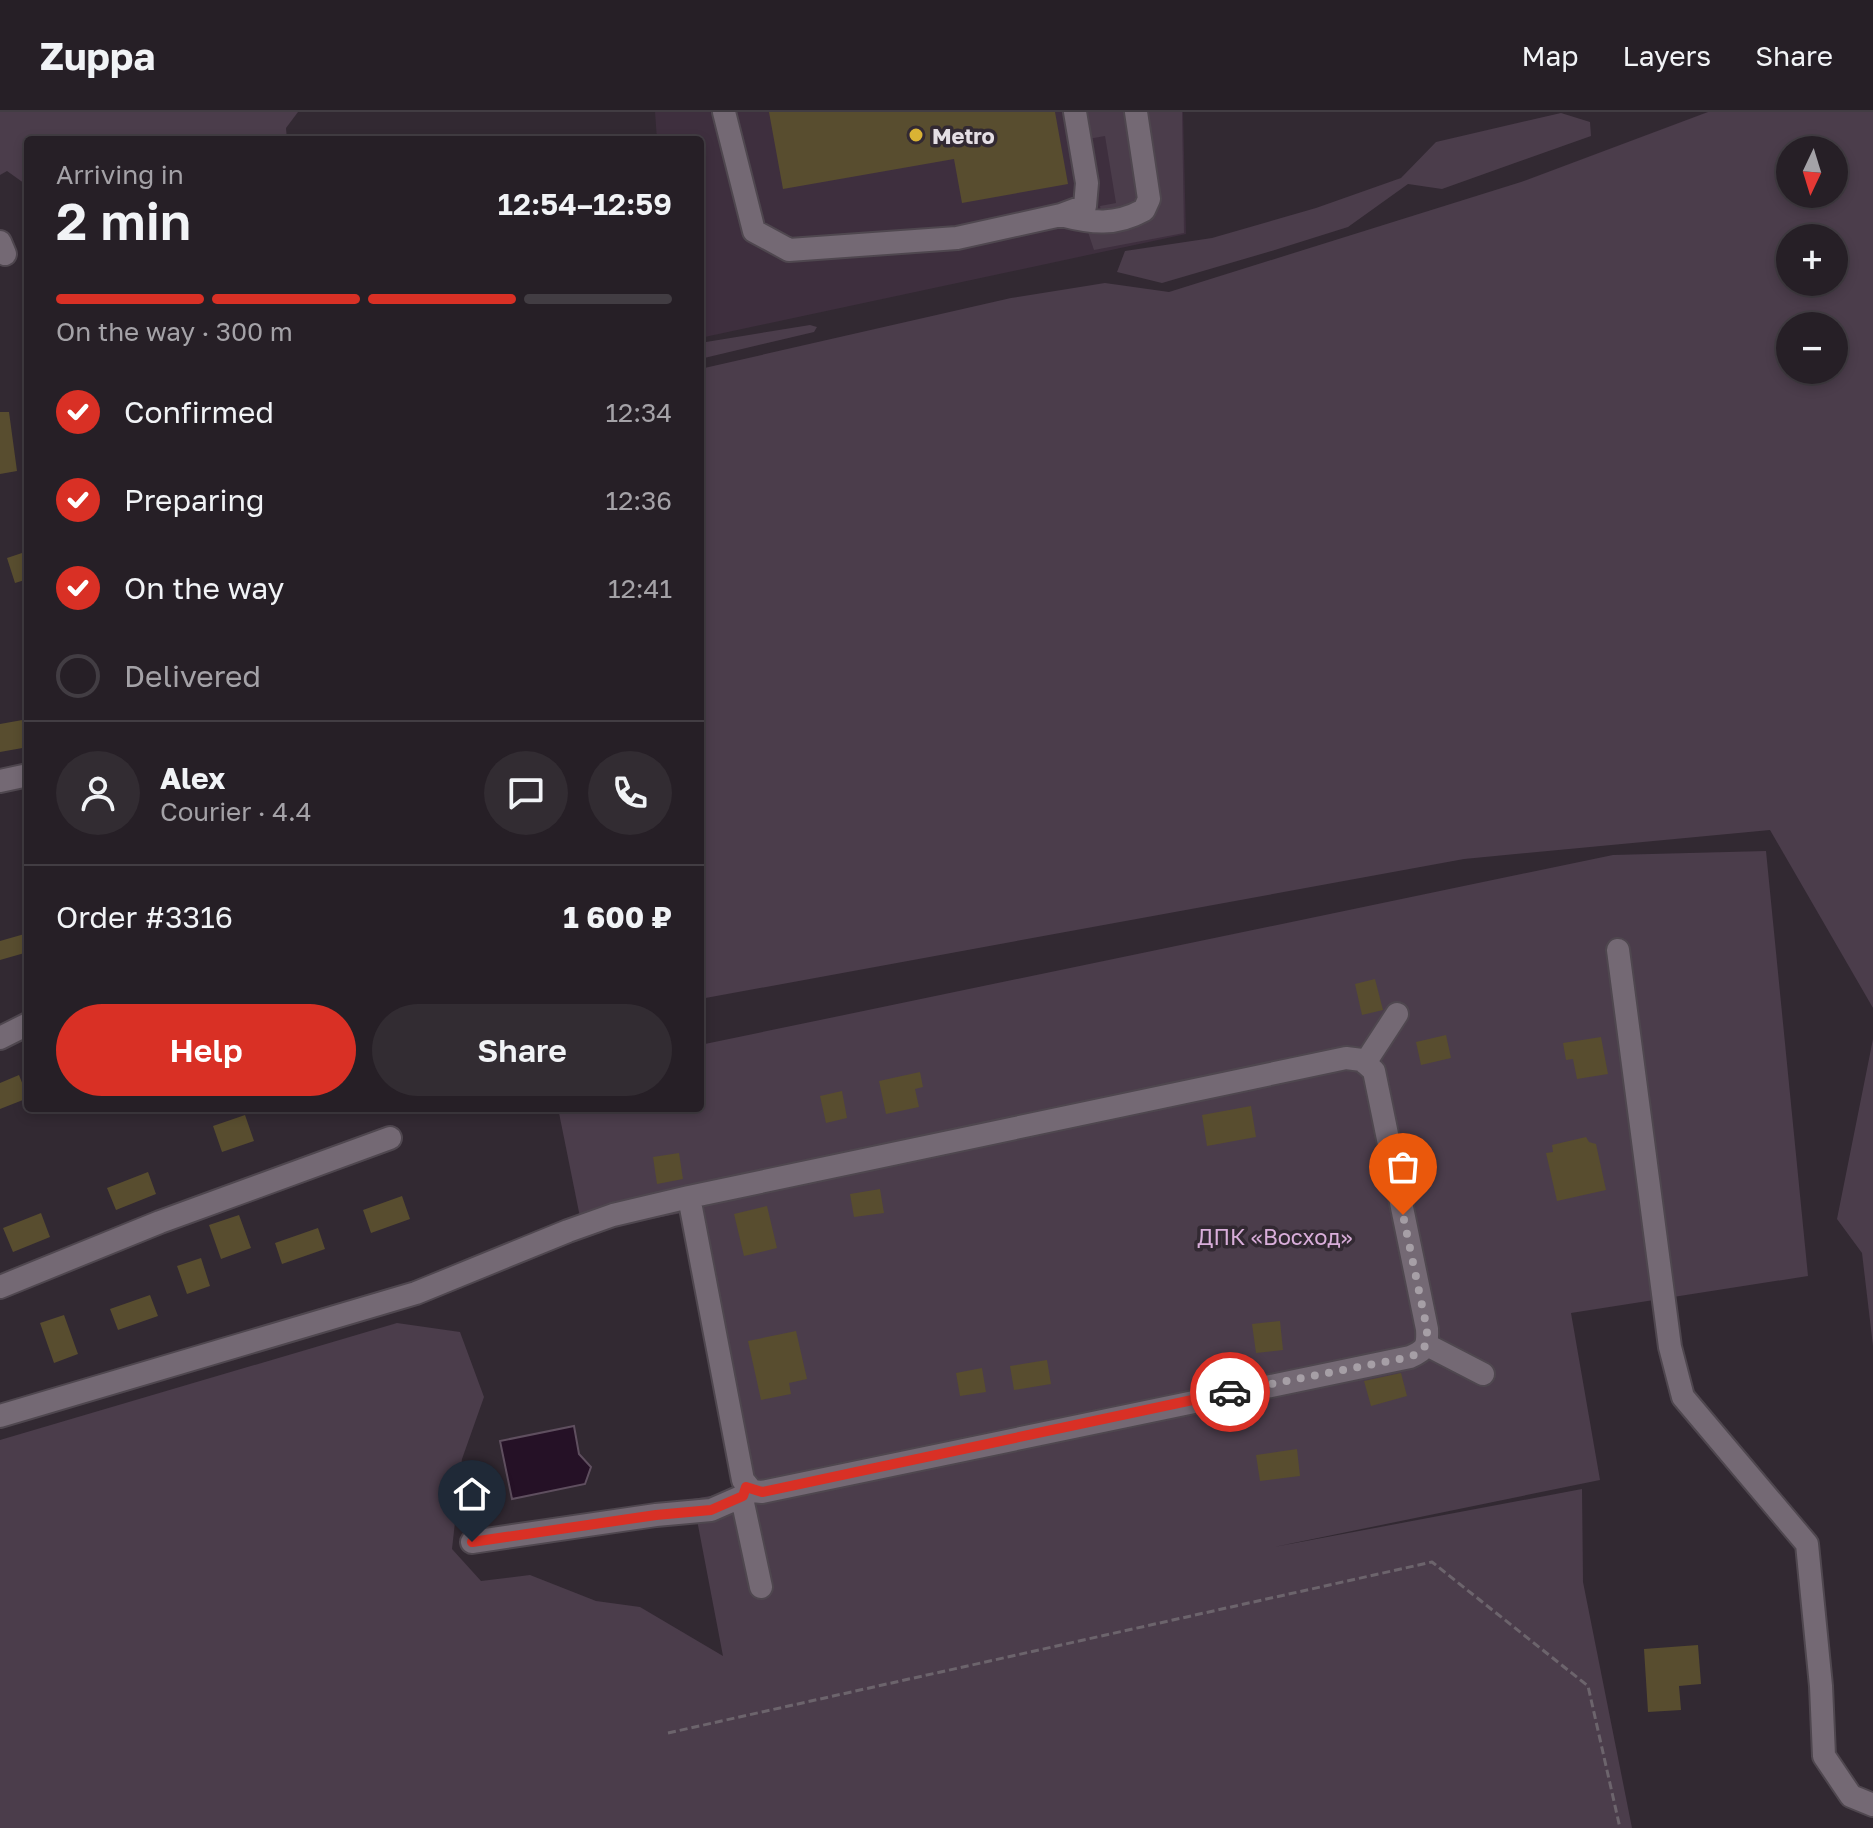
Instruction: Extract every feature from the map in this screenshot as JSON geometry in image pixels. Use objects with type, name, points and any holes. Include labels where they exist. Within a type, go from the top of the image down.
[{"type":"street","points":[[724,112],[754,231],[789,250],[957,238],[1061,215],[1085,206],[1087,183],[1075,112]]},
{"type":"street","points":[[1061,215],[1096,224],[1128,219],[1144,210],[1149,199],[1136,112]]},
{"type":"street","points":[[0,781],[24,776]]},
{"type":"street","points":[[1618,950],[1670,1347],[1683,1397],[1807,1544],[1821,1686],[1824,1756],[1851,1796],[1873,1805]]},
{"type":"street","points":[[1365,1063],[1397,1014]]},
{"type":"street","points":[[0,1038],[24,1026]]},
{"type":"street","points":[[0,1416],[416,1293],[613,1215],[1346,1058],[1365,1063],[1374,1071],[1427,1329],[1427,1345],[1423,1351],[1410,1357],[762,1492],[744,1491],[711,1510],[472,1542]]},
{"type":"street","points":[[0,1287],[160,1222],[390,1138]]},
{"type":"street","points":[[689,1197],[761,1587]]},
{"type":"street","points":[[1427,1345],[1483,1374]]},
{"type":"path","points":[[668,1733],[1432,1562],[1588,1686],[1620,1828]]},
{"type":"shaded area","points":[[655,112],[1183,112],[1186,234],[704,337],[704,136],[657,136]]},
{"type":"shaded area","points":[[574,1426],[579,1454],[591,1467],[585,1484],[512,1499],[500,1441]]},
{"type":"green space","points":[[0,112],[298,112],[286,128],[287,136],[24,136],[24,183],[7,171],[0,175]]},
{"type":"green space","points":[[1084,112],[1129,112],[1141,201],[1102,218],[1100,206],[1116,203],[1105,136],[1088,139]]},
{"type":"green space","points":[[1140,112],[1182,112],[1184,233],[1094,250],[1088,232],[1142,220]]},
{"type":"green space","points":[[1708,112],[1873,112],[1873,1008],[1770,830],[1464,859],[704,998],[704,368],[1011,298],[1105,283],[1169,292],[1521,182]]},
{"type":"green space","points":[[1561,113],[1590,122],[1591,136],[1442,189],[1408,184],[1348,227],[1162,283],[1117,272],[1125,251],[1212,238],[1316,208],[1401,178],[1436,142]]},
{"type":"green space","points":[[810,325],[817,327],[814,332],[704,358],[704,342]]},
{"type":"green space","name":"ДПК «Восход»","points":[[1766,851],[1808,1276],[1571,1313],[1600,1480],[1274,1547],[1582,1489],[1583,1582],[1632,1828],[0,1828],[0,1440],[397,1323],[460,1332],[484,1397],[462,1459],[452,1549],[481,1581],[530,1575],[596,1601],[640,1607],[723,1656],[693,1499],[739,1491],[687,1212],[583,1232],[559,1112],[704,1112],[704,1044],[1613,855]]},
{"type":"green space","points":[[1873,1039],[1873,1346],[1862,1253],[1837,1219]]},
{"type":"building","name":"Metro","points":[[769,112],[1055,112],[1068,184],[962,203],[954,159],[783,189]]},
{"type":"building","points":[[0,412],[9,412],[17,471],[0,474]]},
{"type":"building","points":[[24,552],[24,580],[15,583],[7,558]]},
{"type":"building","points":[[24,720],[24,748],[0,752],[0,724]]},
{"type":"building","points":[[24,934],[24,953],[0,960],[0,941]]},
{"type":"building","points":[[1375,979],[1383,1010],[1362,1015],[1355,984]]},
{"type":"building","points":[[1446,1035],[1451,1058],[1421,1065],[1416,1042]]},
{"type":"building","points":[[1601,1037],[1608,1074],[1577,1079],[1573,1059],[1566,1060],[1563,1043]]},
{"type":"building","points":[[920,1072],[923,1087],[915,1089],[919,1107],[886,1114],[879,1081]]},
{"type":"building","points":[[19,1075],[24,1100],[0,1109],[0,1083]]},
{"type":"building","points":[[842,1091],[847,1118],[826,1123],[820,1096]]},
{"type":"building","points":[[1251,1106],[1256,1137],[1207,1146],[1202,1115]]},
{"type":"building","points":[[245,1115],[254,1141],[222,1152],[213,1126]]},
{"type":"building","points":[[1586,1137],[1596,1144],[1606,1190],[1557,1201],[1546,1153],[1553,1152],[1552,1145]]},
{"type":"building","points":[[679,1153],[683,1179],[657,1184],[653,1157]]},
{"type":"building","points":[[148,1172],[156,1194],[116,1210],[107,1188]]},
{"type":"building","points":[[880,1189],[884,1213],[854,1217],[850,1194]]},
{"type":"building","points":[[402,1196],[410,1219],[371,1233],[363,1210]]},
{"type":"building","points":[[767,1206],[777,1248],[744,1256],[734,1214]]},
{"type":"building","points":[[41,1213],[50,1237],[13,1252],[3,1228]]},
{"type":"building","points":[[239,1215],[251,1248],[221,1259],[209,1225]]},
{"type":"building","points":[[318,1228],[325,1249],[282,1264],[275,1243]]},
{"type":"building","points":[[201,1258],[210,1286],[187,1294],[177,1266]]},
{"type":"building","points":[[150,1295],[158,1316],[118,1330],[110,1309]]},
{"type":"building","points":[[64,1315],[78,1354],[54,1363],[40,1323]]},
{"type":"building","points":[[1280,1321],[1283,1350],[1256,1353],[1252,1324]]},
{"type":"building","points":[[796,1331],[807,1379],[789,1383],[791,1394],[761,1400],[748,1341]]},
{"type":"building","points":[[1047,1360],[1051,1384],[1014,1390],[1010,1366]]},
{"type":"building","points":[[982,1368],[986,1392],[960,1396],[956,1373]]},
{"type":"building","points":[[1401,1373],[1407,1396],[1371,1406],[1364,1381]]},
{"type":"building","points":[[1297,1449],[1300,1476],[1260,1481],[1256,1455]]},
{"type":"building","points":[[1698,1645],[1701,1684],[1679,1686],[1681,1710],[1648,1712],[1644,1649]]},
{"type":"way so far","points":[[1230,1392],[1410,1357],[1423,1351],[1427,1345],[1427,1329],[1403,1215]]},
{"type":"place","name":"Metro","points":[[916,135]]},
{"type":"route","points":[[472,1542],[711,1510],[743,1496],[746,1487],[762,1492],[1230,1392]]}]
